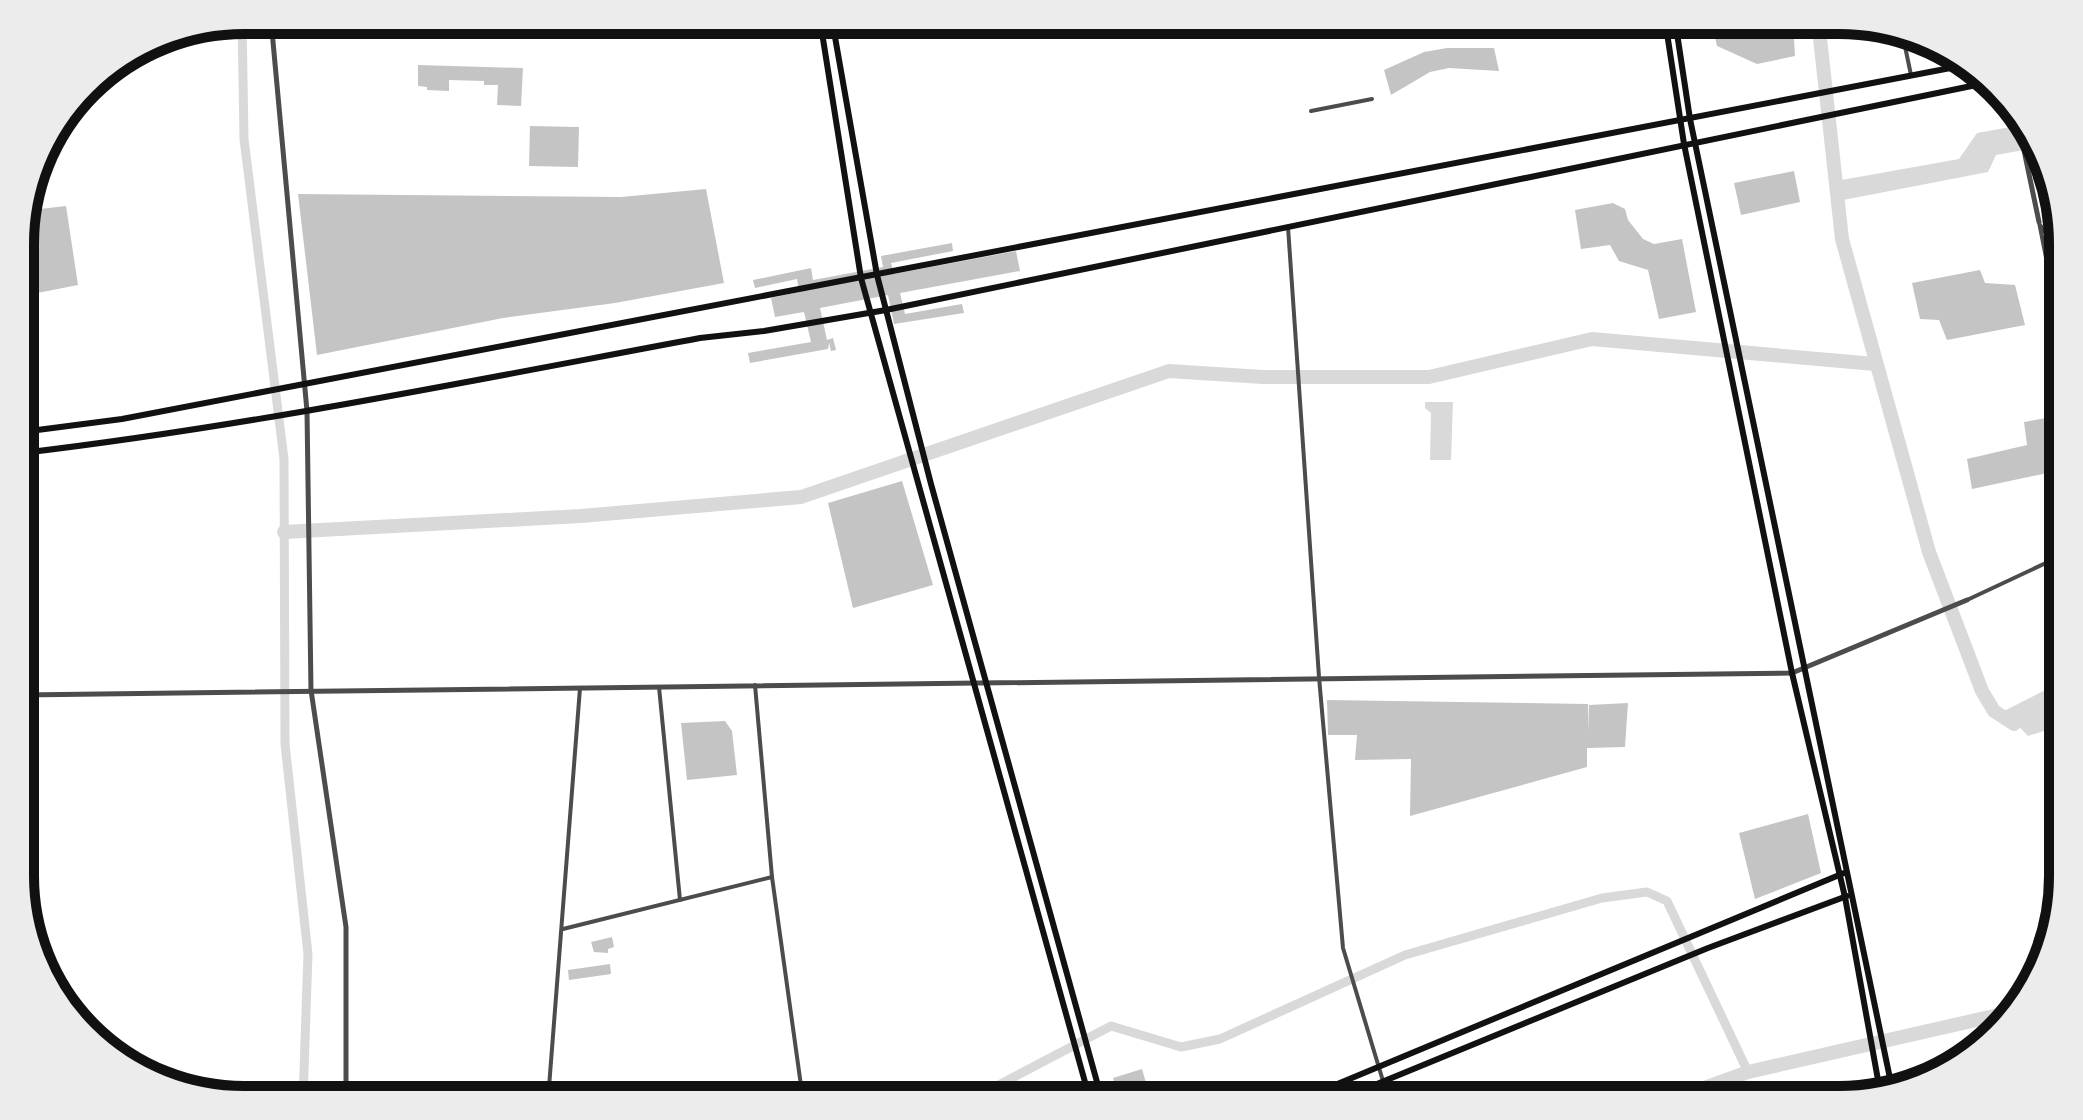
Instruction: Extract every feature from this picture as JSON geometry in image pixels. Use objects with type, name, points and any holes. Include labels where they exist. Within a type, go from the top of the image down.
[{"type":"main road","points":[[822,34],[861,278],[1086,1086]]},
{"type":"main road","points":[[834,34],[877,275],[984,680],[1098,1086]]},
{"type":"main road","points":[[1667,34],[1684,144],[1792,673],[1844,873]]},
{"type":"main road","points":[[1677,34],[1690,119],[1806,669],[1848,895],[1878,1082]]},
{"type":"main road","points":[[34,430],[122,419],[303,385],[1951,67]]},
{"type":"main road","points":[[34,451],[296,413],[700,338],[764,331],[886,310],[1976,85]]},
{"type":"main road","points":[[1331,1086],[1844,873]]},
{"type":"main road","points":[[1371,1086],[1708,948],[1848,895]]},
{"type":"main road","points":[[1848,895],[1890,1079]]},
{"type":"street","points":[[272,34],[307,411],[311,690],[346,927],[349,974],[346,1086]]},
{"type":"street","points":[[1905,45],[1911,75]]},
{"type":"street","points":[[1311,111],[1372,99]]},
{"type":"street","points":[[2023,144],[2049,273]]},
{"type":"street","points":[[2039,222],[2048,236]]},
{"type":"street","points":[[1288,227],[1319,677],[1347,962],[1383,1081]]},
{"type":"street","points":[[34,695],[984,680],[1792,673],[1934,616],[2049,562]]},
{"type":"street","points":[[755,684],[772,877],[801,1086]]},
{"type":"street","points":[[659,685],[680,900]]},
{"type":"street","points":[[549,1086],[581,686]]},
{"type":"street","points":[[563,929],[772,877]]},
{"type":"shaded area","points":[[2013,127],[2026,150],[1996,155],[1988,172],[1838,201],[1836,181],[1959,159],[1977,133]]},
{"type":"shaded area","points":[[1425,402],[1453,402],[1451,460],[1430,460],[1431,413],[1425,408]]},
{"type":"shaded area","points":[[2049,688],[2049,729],[2028,736],[2004,711]]},
{"type":"building","points":[[1714,34],[1794,34],[1795,56],[1757,64],[1717,46]]},
{"type":"building","points":[[1447,48],[1494,48],[1499,71],[1449,68],[1430,72],[1391,95],[1384,70],[1424,52]]},
{"type":"building","points":[[418,65],[523,68],[521,106],[497,105],[498,85],[484,85],[484,81],[449,80],[449,91],[427,90],[427,87],[418,86]]},
{"type":"building","points":[[530,126],[579,127],[578,167],[529,166]]},
{"type":"building","points":[[1794,171],[1800,202],[1741,215],[1734,183]]},
{"type":"building","points":[[706,189],[724,283],[615,303],[503,318],[317,355],[298,194],[621,197]]},
{"type":"building","points":[[1613,203],[1625,209],[1628,220],[1643,239],[1654,244],[1682,239],[1696,312],[1659,319],[1648,270],[1619,261],[1610,245],[1581,249],[1575,210]]},
{"type":"building","points":[[66,206],[78,285],[34,294],[34,231],[37,209]]},
{"type":"building","points":[[952,243],[953,251],[891,263],[894,274],[1016,251],[1020,271],[900,293],[905,314],[962,304],[964,313],[894,324],[888,295],[820,308],[827,340],[833,338],[836,350],[831,351],[829,343],[828,349],[750,363],[748,353],[811,342],[804,312],[775,317],[771,298],[799,292],[797,279],[755,288],[753,280],[811,268],[813,280],[883,267],[881,256]]},
{"type":"building","points":[[1980,270],[1985,283],[2015,285],[2025,325],[1947,340],[1939,320],[1920,319],[1912,283]]},
{"type":"building","points":[[2046,418],[2049,473],[1972,489],[1967,459],[2027,445],[2024,422]]},
{"type":"building","points":[[902,481],[933,585],[853,608],[828,503]]},
{"type":"building","points":[[1327,700],[1588,704],[1589,732],[1589,705],[1628,703],[1625,747],[1587,748],[1587,767],[1410,816],[1411,759],[1355,760],[1357,735],[1328,735]]},
{"type":"building","points":[[725,721],[732,731],[737,775],[687,780],[681,723]]},
{"type":"building","points":[[1808,814],[1821,873],[1755,899],[1739,833]]},
{"type":"building","points":[[612,937],[614,947],[608,949],[608,953],[594,952],[591,942]]},
{"type":"building","points":[[610,964],[611,974],[569,980],[568,970]]},
{"type":"building","points":[[1142,1069],[1147,1086],[1116,1086],[1113,1078]]},
{"type":"waterway","points":[[242,34],[244,139],[284,459],[285,744],[308,954],[303,1086]]},
{"type":"waterway","points":[[1820,34],[1842,239],[1929,552],[1982,691],[1994,711],[2014,724]]},
{"type":"waterway","points":[[284,532],[581,516],[801,497],[1169,371],[1263,377],[1429,377],[1592,339],[1875,364]]},
{"type":"waterway","points":[[997,1086],[1111,1026],[1181,1047],[1220,1039],[1405,955],[1602,898],[1647,892],[1667,901],[1748,1072]]},
{"type":"waterway","points":[[1710,1086],[1748,1072],[1995,1016]]}]
